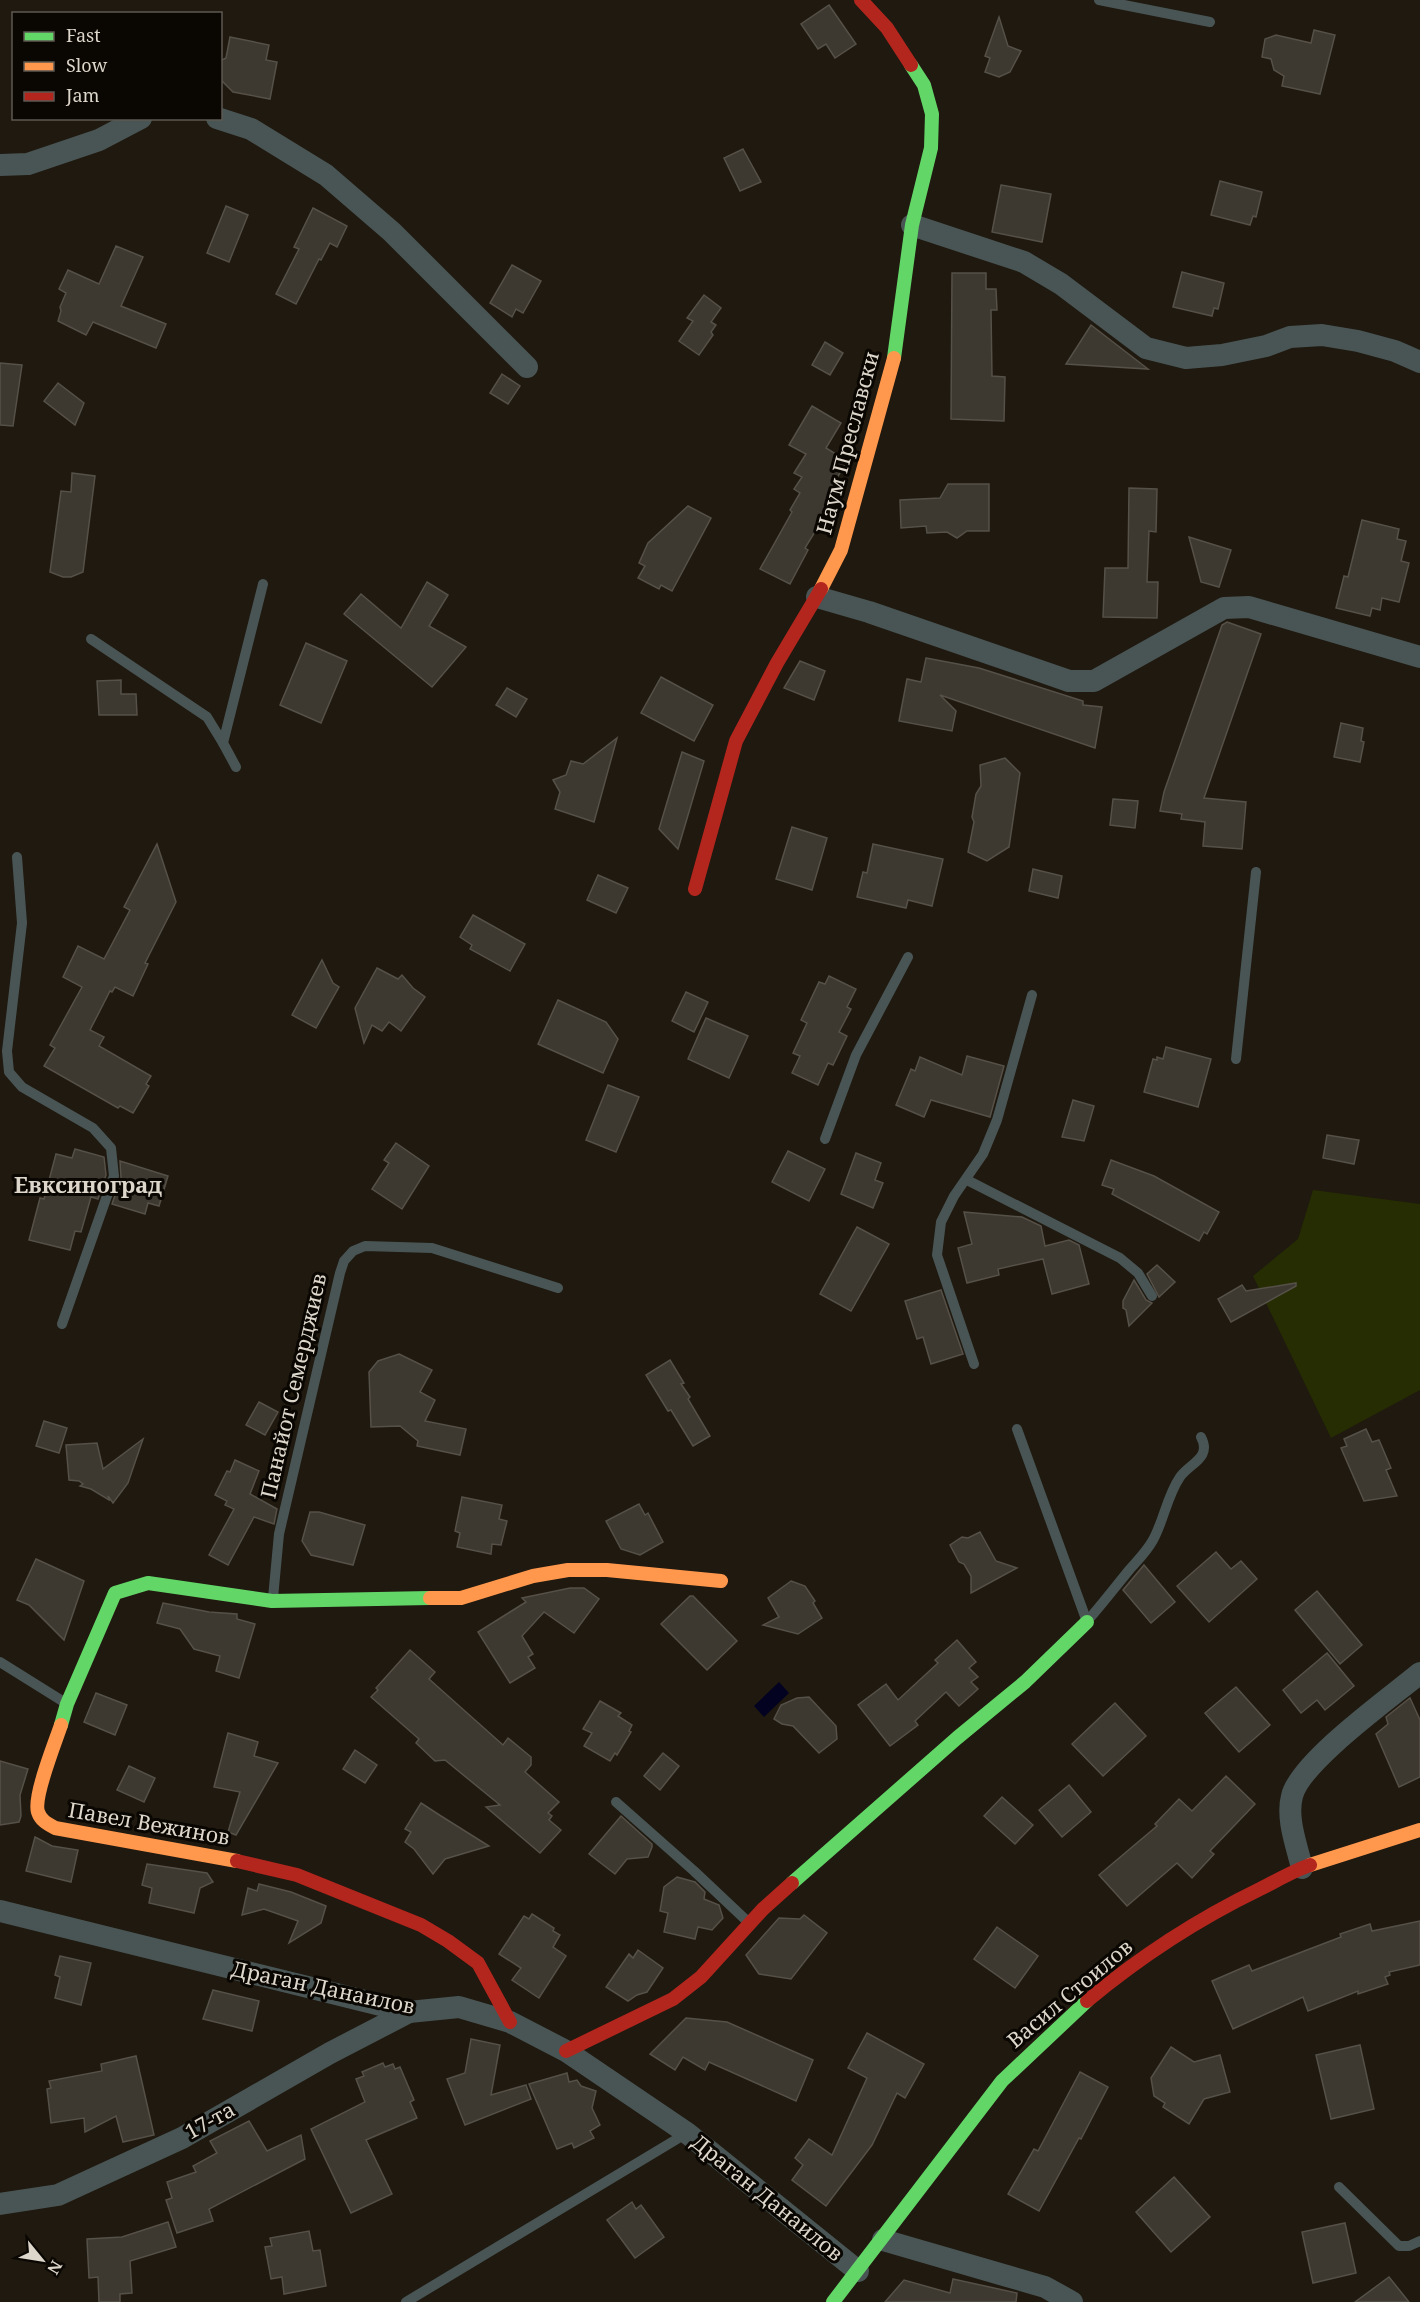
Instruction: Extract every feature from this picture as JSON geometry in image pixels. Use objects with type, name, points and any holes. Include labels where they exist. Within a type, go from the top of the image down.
[{"type":"street","name":"Наум Преславски","points":[[695,889],[736,741],[841,550],[893,366],[912,225],[931,148],[932,114],[924,85],[887,28],[861,0]]},
{"type":"street","points":[[0,165],[28,164],[89,144],[137,120]]},
{"type":"street","points":[[222,120],[251,129],[326,175],[392,232],[527,367]]},
{"type":"street","points":[[912,225],[1024,262],[1061,284],[1146,348],[1186,358],[1222,355],[1266,346],[1290,337],[1322,334],[1395,351],[1420,362]]},
{"type":"street","points":[[817,597],[869,612],[1069,681],[1094,681],[1224,608],[1249,607],[1420,657]]},
{"type":"street","name":"Павел Вежинов","points":[[510,2022],[478,1963],[421,1924],[297,1875],[235,1860],[55,1828],[46,1824],[39,1817],[36,1809],[37,1800],[67,1704],[115,1593],[147,1583],[272,1601],[461,1599],[533,1576],[568,1570],[607,1570],[721,1581]]},
{"type":"street","points":[[566,2050],[673,1999],[701,1977],[763,1909],[957,1738],[1025,1682],[1087,1622]]},
{"type":"street","points":[[1302,1868],[1291,1820],[1292,1795],[1306,1770],[1352,1728],[1420,1673]]},
{"type":"street","name":"Васил Стоилов","points":[[833,2302],[883,2240],[971,2119],[1002,2081],[1069,2016],[1116,1977],[1187,1927],[1302,1868],[1420,1830]]},
{"type":"street","name":"Драган Данаилов","points":[[0,1911],[409,2012],[459,2007],[510,2022],[566,2050],[687,2133],[858,2271]]},
{"type":"street","name":"17-та","points":[[0,2204],[57,2195],[182,2138],[330,2053],[409,2012]]},
{"type":"street","points":[[883,2240],[1045,2287],[1072,2302]]},
{"type":"lane","points":[[1100,0],[1210,22]]},
{"type":"lane","points":[[223,743],[263,584]]},
{"type":"lane","points":[[91,639],[207,717],[236,767]]},
{"type":"lane","points":[[16,857],[22,923],[7,1051],[9,1072],[22,1087],[93,1128],[111,1148],[114,1176],[62,1324]]},
{"type":"lane","points":[[1236,1059],[1256,872]]},
{"type":"lane","points":[[825,1139],[856,1055],[908,957]]},
{"type":"lane","points":[[974,1364],[937,1255],[941,1222],[954,1196],[983,1154],[997,1120],[1032,995]]},
{"type":"lane","points":[[967,1180],[1120,1258],[1138,1273],[1152,1296]]},
{"type":"lane","name":"Панайот Семерджиев","points":[[272,1601],[282,1522],[340,1273],[344,1261],[353,1251],[365,1246],[432,1248],[558,1288]]},
{"type":"lane","points":[[1017,1429],[1087,1622]]},
{"type":"lane","points":[[1087,1622],[1152,1543],[1162,1522],[1169,1496],[1181,1475],[1199,1461],[1204,1453],[1204,1443],[1201,1437]]},
{"type":"lane","points":[[0,1662],[67,1704]]},
{"type":"lane","points":[[616,1802],[694,1871],[749,1924]]},
{"type":"lane","points":[[406,2302],[687,2133]]},
{"type":"lane","points":[[1339,2187],[1399,2246],[1409,2247],[1420,2241]]},
{"type":"green space","points":[[1313,1190],[1420,1204],[1420,1390],[1331,1438],[1253,1276],[1298,1239]]},
{"type":"water","points":[[779,1682],[789,1693],[764,1717],[754,1706]]},
{"type":"building","points":[[829,5],[856,44],[835,58],[826,44],[818,49],[801,24]]},
{"type":"building","points":[[999,17],[1008,46],[1021,51],[1010,72],[999,77],[985,72],[990,58],[985,56]]},
{"type":"building","points":[[1314,30],[1335,35],[1320,94],[1282,86],[1284,76],[1274,70],[1271,59],[1262,57],[1265,39],[1276,35],[1311,43]]},
{"type":"building","points":[[230,37],[269,45],[266,60],[277,62],[270,99],[233,92],[222,81],[222,60],[226,58]]},
{"type":"building","points":[[743,149],[761,182],[740,191],[724,158]]},
{"type":"building","points":[[1220,181],[1262,192],[1256,217],[1253,216],[1250,225],[1211,215]]},
{"type":"building","points":[[1001,185],[1051,194],[1042,242],[992,232]]},
{"type":"building","points":[[226,206],[248,215],[229,262],[207,253]]},
{"type":"building","points":[[313,208],[347,226],[337,247],[330,243],[321,260],[319,259],[296,304],[276,294],[299,249],[294,247]]},
{"type":"building","points":[[116,246],[143,257],[121,306],[166,324],[156,348],[93,322],[86,335],[58,321],[60,307],[66,293],[59,289],[68,270],[99,284]]},
{"type":"building","points":[[512,265],[541,281],[523,313],[516,309],[512,317],[490,303]]},
{"type":"building","points":[[1182,272],[1224,283],[1218,309],[1214,308],[1212,316],[1173,307]]},
{"type":"building","points":[[952,273],[986,273],[986,289],[996,289],[997,310],[991,310],[992,376],[1005,377],[1004,421],[951,419]]},
{"type":"building","points":[[704,295],[721,308],[711,322],[716,325],[711,332],[713,335],[699,355],[679,341],[693,321],[687,318]]},
{"type":"building","points":[[1091,325],[1148,369],[1066,364]]},
{"type":"building","points":[[825,342],[843,353],[830,375],[812,365]]},
{"type":"building","points":[[0,363],[22,365],[13,426],[0,425]]},
{"type":"building","points":[[502,374],[520,386],[508,404],[490,393]]},
{"type":"building","points":[[58,383],[84,403],[75,425],[44,401]]},
{"type":"building","points":[[812,406],[841,423],[826,448],[847,461],[828,493],[834,496],[805,548],[808,550],[790,584],[760,569],[800,493],[794,489],[802,477],[794,473],[806,454],[789,445]]},
{"type":"building","points":[[72,473],[95,476],[83,572],[71,577],[63,577],[50,572],[61,491],[71,492]]},
{"type":"building","points":[[948,484],[989,484],[989,531],[967,531],[957,538],[947,532],[927,533],[926,526],[901,528],[900,500],[940,498]]},
{"type":"building","points":[[1129,488],[1157,489],[1156,532],[1149,531],[1147,582],[1158,582],[1157,618],[1103,617],[1105,568],[1128,568]]},
{"type":"building","points":[[688,506],[711,518],[672,591],[661,585],[659,589],[638,578],[645,566],[639,563],[648,543]]},
{"type":"building","points":[[1362,520],[1399,529],[1397,539],[1406,541],[1401,561],[1409,563],[1399,602],[1382,598],[1380,610],[1372,608],[1370,616],[1336,608],[1344,576],[1348,577]]},
{"type":"building","points":[[1189,537],[1231,550],[1219,587],[1201,582]]},
{"type":"building","points":[[427,582],[448,595],[429,626],[466,647],[432,687],[344,614],[361,594],[401,628]]},
{"type":"building","points":[[1227,622],[1261,634],[1204,798],[1246,802],[1242,849],[1203,846],[1205,822],[1181,819],[1182,814],[1160,811],[1164,792],[1222,625]]},
{"type":"building","points":[[306,643],[347,661],[321,723],[280,705]]},
{"type":"building","points":[[926,658],[979,668],[1083,701],[1083,705],[1102,707],[1095,748],[940,695],[956,711],[952,731],[899,721],[907,679],[921,682]]},
{"type":"building","points":[[800,661],[825,671],[814,700],[784,688]]},
{"type":"building","points":[[661,677],[713,705],[694,741],[641,713]]},
{"type":"building","points":[[121,680],[121,694],[136,694],[137,715],[99,715],[97,681]]},
{"type":"building","points":[[507,688],[527,699],[516,717],[496,705]]},
{"type":"building","points":[[1341,723],[1363,728],[1361,741],[1364,742],[1360,762],[1334,757]]},
{"type":"building","points":[[617,738],[594,822],[555,809],[560,792],[553,780],[566,775],[571,761],[583,764]]},
{"type":"building","points":[[682,752],[704,761],[678,849],[659,829]]},
{"type":"building","points":[[1005,758],[1020,773],[1009,847],[987,861],[968,852],[974,822],[972,817],[976,794],[981,786],[980,765]]},
{"type":"building","points":[[1113,799],[1138,801],[1135,828],[1110,825]]},
{"type":"building","points":[[792,827],[827,838],[812,890],[776,879]]},
{"type":"building","points":[[157,844],[176,902],[145,963],[148,964],[133,996],[115,987],[112,992],[110,991],[90,1030],[104,1037],[99,1046],[151,1076],[146,1084],[149,1086],[133,1113],[120,1106],[118,1108],[44,1066],[55,1048],[50,1045],[82,987],[63,977],[78,946],[104,959],[130,910],[124,907]]},
{"type":"building","points":[[873,844],[943,859],[932,906],[908,900],[906,908],[857,897],[863,872],[867,873]]},
{"type":"building","points":[[1033,869],[1062,876],[1058,898],[1029,891]]},
{"type":"building","points":[[598,875],[628,888],[616,913],[587,900]]},
{"type":"building","points":[[473,915],[525,944],[510,971],[470,949],[472,945],[460,937]]},
{"type":"building","points":[[322,960],[333,983],[339,987],[316,1028],[292,1015]]},
{"type":"building","points":[[377,968],[398,979],[402,975],[425,997],[401,1031],[389,1022],[382,1031],[372,1025],[364,1043],[355,1008]]},
{"type":"building","points":[[829,976],[856,989],[847,1007],[851,1009],[839,1032],[847,1036],[833,1065],[828,1063],[818,1085],[792,1073],[800,1056],[793,1053],[807,1023],[801,1020],[819,982],[825,984]]},
{"type":"building","points":[[686,992],[708,1002],[694,1032],[672,1021]]},
{"type":"building","points":[[558,1000],[606,1022],[618,1039],[603,1073],[538,1044]]},
{"type":"building","points":[[706,1018],[748,1036],[729,1078],[688,1059]]},
{"type":"building","points":[[1166,1047],[1211,1059],[1198,1107],[1144,1092],[1153,1059],[1157,1060],[1157,1057],[1163,1059]]},
{"type":"building","points":[[967,1056],[1004,1066],[990,1117],[931,1100],[924,1117],[896,1105],[911,1069],[915,1071],[920,1057],[962,1075]]},
{"type":"building","points":[[608,1085],[639,1097],[616,1152],[586,1140]]},
{"type":"building","points":[[1073,1100],[1094,1106],[1084,1141],[1062,1137]]},
{"type":"building","points":[[1327,1135],[1359,1140],[1354,1164],[1323,1158]]},
{"type":"building","points":[[396,1143],[429,1166],[402,1209],[372,1189],[389,1163],[384,1160]]},
{"type":"building","points":[[75,1149],[104,1157],[106,1175],[98,1199],[91,1197],[81,1232],[75,1231],[70,1250],[29,1240],[40,1198],[44,1199],[56,1154],[72,1158]]},
{"type":"building","points":[[788,1151],[825,1169],[809,1201],[772,1182]]},
{"type":"building","points":[[856,1153],[881,1163],[875,1180],[883,1183],[873,1208],[841,1194]]},
{"type":"building","points":[[1111,1160],[1154,1176],[1219,1212],[1207,1234],[1204,1232],[1199,1241],[1112,1194],[1114,1189],[1102,1185]]},
{"type":"building","points":[[120,1161],[168,1176],[159,1206],[148,1203],[145,1214],[112,1204],[121,1178]]},
{"type":"building","points":[[964,1212],[1022,1217],[1041,1226],[1045,1246],[1069,1240],[1079,1245],[1089,1284],[1052,1294],[1043,1259],[998,1269],[999,1275],[967,1283],[958,1248],[972,1244]]},
{"type":"building","points":[[857,1227],[889,1244],[851,1311],[820,1294]]},
{"type":"building","points":[[1157,1265],[1175,1282],[1159,1297],[1147,1274]]},
{"type":"building","points":[[1134,1280],[1146,1300],[1152,1303],[1129,1326],[1123,1301]]},
{"type":"building","points":[[1296,1283],[1296,1286],[1231,1322],[1218,1299],[1242,1285],[1246,1291]]},
{"type":"building","points":[[941,1290],[963,1354],[931,1364],[923,1337],[917,1339],[905,1301]]},
{"type":"building","points":[[399,1354],[432,1370],[420,1392],[435,1400],[425,1421],[466,1429],[460,1455],[417,1446],[418,1441],[400,1426],[371,1427],[369,1372],[378,1361]]},
{"type":"building","points":[[670,1360],[684,1383],[681,1384],[690,1397],[688,1399],[710,1436],[693,1446],[646,1375]]},
{"type":"building","points":[[259,1402],[278,1412],[265,1435],[246,1425]]},
{"type":"building","points":[[44,1421],[67,1428],[59,1453],[36,1446]]},
{"type":"building","points":[[1366,1429],[1372,1442],[1379,1440],[1391,1468],[1386,1470],[1397,1496],[1364,1501],[1341,1448],[1347,1446],[1344,1439]]},
{"type":"building","points":[[143,1439],[128,1483],[113,1503],[108,1496],[109,1500],[91,1489],[80,1486],[83,1484],[79,1481],[69,1480],[66,1445],[97,1443],[103,1469]]},
{"type":"building","points":[[235,1460],[259,1471],[250,1494],[277,1509],[274,1524],[254,1517],[228,1565],[209,1555],[234,1509],[225,1505],[227,1501],[215,1495]]},
{"type":"building","points":[[462,1497],[502,1505],[499,1519],[507,1521],[501,1545],[492,1544],[491,1554],[457,1547],[460,1533],[455,1531]]},
{"type":"building","points":[[639,1504],[645,1515],[648,1513],[663,1542],[640,1555],[621,1549],[606,1521]]},
{"type":"building","points":[[310,1512],[319,1512],[365,1525],[353,1565],[311,1555],[302,1541]]},
{"type":"building","points":[[980,1532],[996,1561],[1017,1568],[971,1593],[971,1576],[964,1564],[959,1562],[950,1545],[962,1537],[968,1538]]},
{"type":"building","points":[[1216,1552],[1231,1569],[1241,1561],[1257,1579],[1209,1622],[1177,1586]]},
{"type":"building","points":[[36,1559],[84,1581],[64,1640],[29,1605],[17,1600]]},
{"type":"building","points":[[1144,1565],[1175,1602],[1151,1623],[1123,1590]]},
{"type":"building","points":[[791,1581],[805,1586],[822,1618],[798,1634],[763,1625],[779,1617],[768,1598]]},
{"type":"building","points":[[570,1588],[584,1588],[599,1599],[574,1633],[544,1612],[522,1636],[533,1654],[528,1657],[535,1668],[510,1683],[478,1632],[526,1602],[522,1598]]},
{"type":"building","points":[[1317,1591],[1362,1645],[1340,1664],[1295,1610]]},
{"type":"building","points":[[690,1596],[693,1596],[737,1641],[707,1670],[661,1624]]},
{"type":"building","points":[[163,1603],[209,1612],[237,1614],[237,1619],[255,1624],[239,1678],[216,1671],[220,1656],[194,1649],[180,1629],[157,1623]]},
{"type":"building","points":[[957,1640],[976,1662],[969,1668],[978,1677],[971,1682],[978,1689],[959,1706],[946,1692],[915,1721],[918,1725],[890,1746],[858,1705],[886,1684],[898,1700],[938,1663],[935,1660]]},
{"type":"building","points":[[410,1650],[435,1672],[429,1679],[503,1745],[508,1738],[531,1757],[531,1765],[525,1772],[559,1802],[548,1813],[552,1816],[549,1820],[561,1830],[540,1853],[486,1807],[500,1805],[445,1760],[435,1761],[416,1743],[419,1739],[371,1697],[378,1690],[376,1688]]},
{"type":"building","points":[[1327,1653],[1354,1686],[1325,1710],[1317,1700],[1301,1713],[1283,1690]]},
{"type":"building","points":[[1236,1687],[1270,1725],[1239,1752],[1205,1713]]},
{"type":"building","points":[[96,1693],[127,1705],[115,1735],[84,1722]]},
{"type":"building","points":[[809,1697],[836,1726],[837,1739],[819,1753],[793,1726],[782,1724],[774,1719],[781,1705],[797,1698]]},
{"type":"building","points":[[1410,1698],[1420,1720],[1420,1777],[1399,1787],[1376,1734],[1388,1724],[1386,1717]]},
{"type":"building","points":[[600,1701],[621,1713],[618,1716],[632,1725],[629,1731],[631,1732],[617,1755],[615,1753],[610,1761],[584,1746],[592,1733],[583,1729]]},
{"type":"building","points":[[1115,1703],[1146,1736],[1103,1776],[1072,1744]]},
{"type":"building","points":[[228,1733],[258,1742],[254,1756],[278,1763],[236,1835],[228,1832],[240,1792],[214,1787]]},
{"type":"building","points":[[355,1750],[377,1765],[365,1783],[343,1769]]},
{"type":"building","points":[[663,1753],[679,1766],[660,1790],[644,1776]]},
{"type":"building","points":[[0,1761],[28,1769],[20,1795],[19,1822],[0,1825]]},
{"type":"building","points":[[129,1766],[155,1778],[144,1802],[117,1790]]},
{"type":"building","points":[[1226,1776],[1255,1804],[1210,1851],[1214,1854],[1192,1878],[1177,1863],[1127,1906],[1099,1875],[1157,1826],[1155,1824],[1179,1799],[1192,1811]]},
{"type":"building","points":[[1069,1785],[1091,1812],[1062,1837],[1039,1810]]},
{"type":"building","points":[[1002,1797],[1033,1825],[1015,1844],[984,1816]]},
{"type":"building","points":[[421,1803],[489,1846],[445,1859],[433,1874],[414,1849],[405,1842],[411,1832],[405,1829]]},
{"type":"building","points":[[621,1816],[652,1844],[652,1847],[648,1857],[627,1859],[615,1874],[589,1854]]},
{"type":"building","points":[[35,1837],[52,1846],[78,1850],[71,1882],[26,1871]]},
{"type":"building","points":[[147,1864],[207,1873],[213,1882],[200,1888],[194,1913],[149,1903],[152,1888],[142,1885]]},
{"type":"building","points":[[677,1877],[695,1882],[705,1892],[704,1899],[719,1905],[723,1918],[712,1930],[698,1927],[695,1939],[664,1932],[668,1913],[660,1911],[664,1887]]},
{"type":"building","points":[[259,1884],[291,1892],[326,1906],[321,1923],[289,1943],[298,1921],[264,1909],[242,1915],[248,1888],[257,1891]]},
{"type":"building","points":[[532,1914],[554,1928],[553,1931],[560,1935],[553,1947],[566,1956],[539,1998],[512,1980],[521,1968],[499,1954],[524,1916],[529,1919]]},
{"type":"building","points":[[804,1915],[827,1933],[791,1979],[759,1974],[746,1955],[779,1918],[800,1919]]},
{"type":"building","points":[[1420,1921],[1420,1965],[1389,1972],[1390,1975],[1385,1977],[1388,1984],[1358,1994],[1358,1991],[1308,2011],[1303,1997],[1233,2029],[1212,1981],[1249,1965],[1252,1971],[1341,1937],[1340,1934],[1370,1924],[1372,1931]]},
{"type":"building","points":[[997,1927],[1038,1956],[1015,1988],[974,1959]]},
{"type":"building","points":[[638,1950],[663,1968],[647,1992],[628,2001],[606,1987],[629,1954],[633,1958]]},
{"type":"building","points":[[60,1956],[91,1963],[81,2005],[55,1998],[60,1977],[55,1975]]},
{"type":"building","points":[[213,1990],[259,2001],[252,2031],[203,2019]]},
{"type":"building","points":[[686,2018],[727,2022],[813,2060],[796,2101],[709,2062],[705,2070],[683,2057],[675,2070],[650,2054]]},
{"type":"building","points":[[867,2033],[924,2064],[905,2098],[897,2093],[872,2145],[826,2206],[792,2180],[803,2165],[795,2158],[809,2139],[832,2155],[867,2078],[848,2068]]},
{"type":"building","points":[[471,2039],[500,2045],[491,2095],[526,2085],[531,2099],[465,2125],[447,2079],[465,2073]]},
{"type":"building","points":[[1360,2045],[1374,2109],[1331,2119],[1316,2055]]},
{"type":"building","points":[[1171,2047],[1194,2062],[1220,2055],[1230,2092],[1204,2099],[1189,2124],[1163,2107],[1165,2103],[1154,2096],[1151,2078]]},
{"type":"building","points":[[136,2056],[154,2135],[123,2142],[116,2116],[85,2132],[84,2118],[51,2123],[47,2089],[51,2088],[49,2081],[102,2071],[101,2064]]},
{"type":"building","points":[[383,2063],[385,2067],[393,2064],[395,2069],[400,2067],[414,2100],[410,2102],[417,2118],[366,2140],[392,2194],[351,2213],[311,2129],[365,2102],[356,2079],[364,2076],[362,2072]]},
{"type":"building","points":[[1080,2072],[1108,2087],[1039,2211],[1008,2194],[1034,2149],[1038,2151]]},
{"type":"building","points":[[567,2073],[569,2082],[577,2080],[581,2086],[596,2091],[592,2108],[600,2125],[590,2131],[594,2138],[574,2148],[572,2143],[557,2149],[529,2084]]},
{"type":"building","points":[[249,2121],[267,2151],[301,2135],[305,2159],[209,2209],[213,2221],[177,2233],[166,2200],[172,2198],[167,2182],[196,2172],[193,2166],[217,2153],[210,2141]]},
{"type":"building","points":[[1174,2177],[1210,2217],[1171,2252],[1136,2212]]},
{"type":"building","points":[[632,2202],[636,2209],[641,2205],[664,2237],[635,2258],[607,2220]]},
{"type":"building","points":[[168,2222],[176,2247],[130,2261],[132,2293],[120,2294],[120,2302],[99,2302],[98,2277],[89,2278],[87,2239],[122,2237]]},
{"type":"building","points":[[1345,2223],[1356,2273],[1313,2283],[1302,2232]]},
{"type":"building","points":[[309,2231],[313,2251],[320,2250],[326,2286],[284,2294],[282,2277],[271,2279],[265,2247],[272,2246],[270,2238]]},
{"type":"building","points":[[1389,2277],[1409,2302],[1355,2302]]},
{"type":"building","points":[[953,2279],[1017,2293],[1016,2302],[885,2302],[904,2280],[950,2293]]},
{"type":"traffic: fast","points":[[894,358],[912,225],[931,148],[932,114],[924,85],[911,65]]},
{"type":"traffic: fast","points":[[61,1725],[67,1704],[115,1593],[148,1583],[272,1601],[430,1598]]},
{"type":"traffic: fast","points":[[792,1883],[957,1738],[1025,1682],[1087,1622]]},
{"type":"traffic: fast","points":[[833,2302],[1002,2081],[1087,2001]]},
{"type":"traffic: slow","points":[[821,589],[841,550],[894,358]]},
{"type":"traffic: slow","points":[[430,1598],[461,1598],[533,1576],[568,1570],[607,1570],[721,1581]]},
{"type":"traffic: slow","points":[[61,1725],[45,1770],[37,1805],[38,1812],[45,1822],[55,1828],[237,1861]]},
{"type":"traffic: slow","points":[[1310,1865],[1420,1830]]},
{"type":"traffic: jam","points":[[861,0],[887,28],[911,65]]},
{"type":"traffic: jam","points":[[695,889],[736,741],[777,663],[821,589]]},
{"type":"traffic: jam","points":[[237,1861],[297,1875],[421,1925],[478,1963],[510,2022]]},
{"type":"traffic: jam","points":[[1087,2001],[1128,1968],[1192,1926],[1236,1901],[1310,1865]]},
{"type":"traffic: jam","points":[[566,2051],[673,1999],[701,1977],[763,1909],[792,1883]]},
{"type":"district","name":"Евксиноград","points":[[88,1185]]}]
